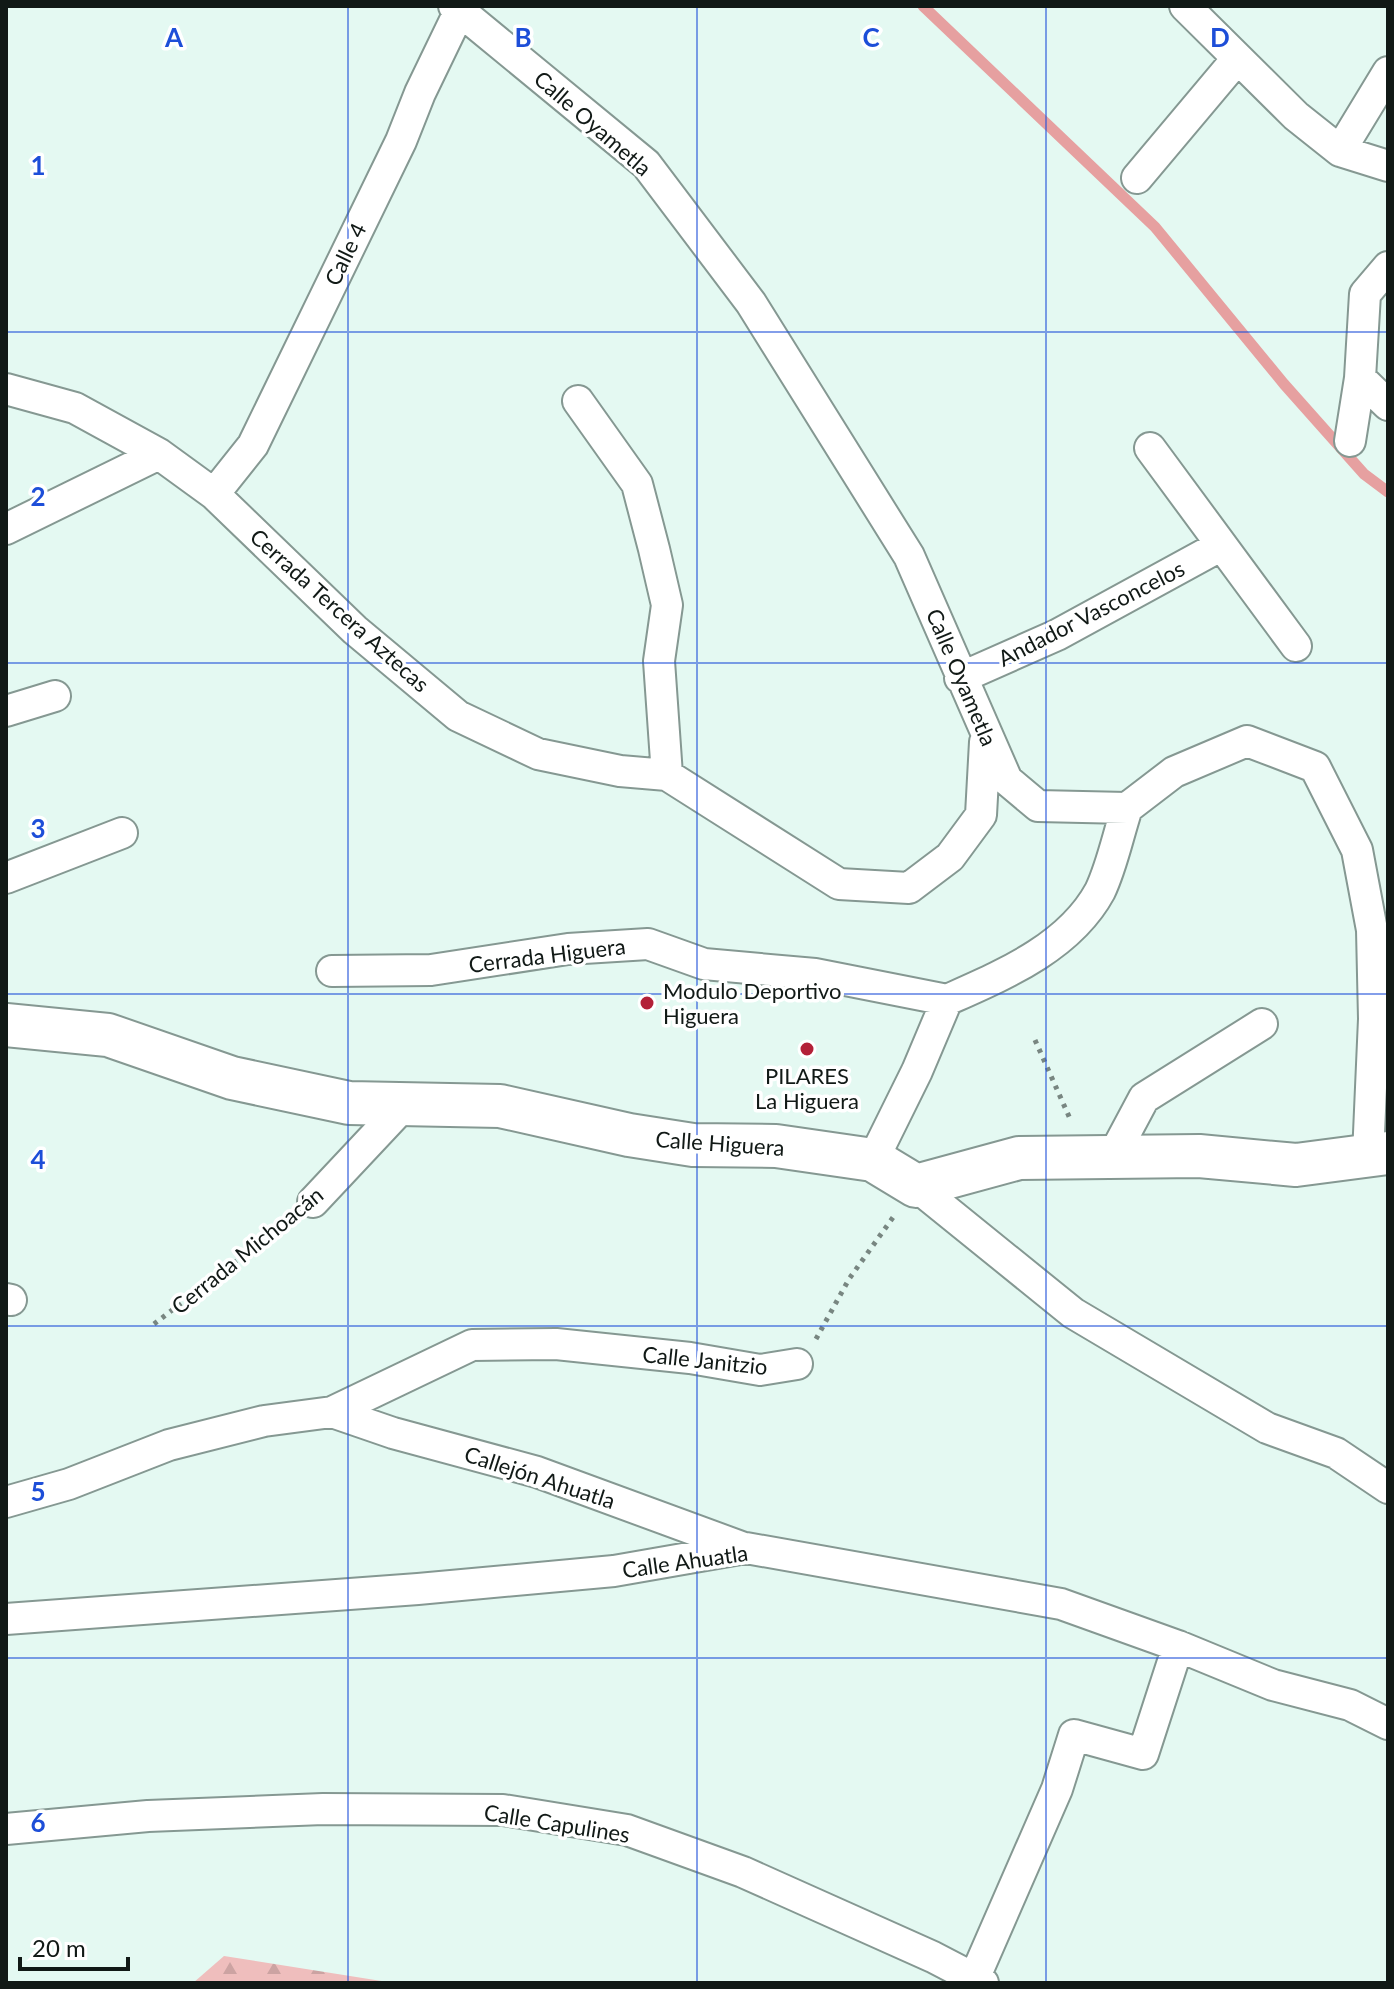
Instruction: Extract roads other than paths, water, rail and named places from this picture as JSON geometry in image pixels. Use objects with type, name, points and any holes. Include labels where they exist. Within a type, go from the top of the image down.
[{"type":"street","points":[[1185,6],[1296,116],[1340,151],[1388,166]]},
{"type":"street","name":"Calle 4","points":[[214,494],[253,445],[401,141],[458,7]]},
{"type":"street","name":"Calle Oyametla","points":[[458,7],[646,164],[742,290],[909,556],[1007,780],[1038,806],[1127,808]]},
{"type":"street","points":[[1137,178],[1237,59]]},
{"type":"street","points":[[1340,151],[1388,72]]},
{"type":"street","points":[[1350,441],[1360,378],[1365,294],[1388,267]]},
{"type":"street","points":[[1360,378],[1388,405]]},
{"type":"street","name":"Cerrada Tercera Aztecas","points":[[6,389],[75,408],[159,454],[214,494],[355,630],[458,716],[538,754],[620,771],[667,775],[839,884],[909,888],[950,857],[981,815],[985,732]]},
{"type":"street","points":[[578,401],[637,484],[654,549],[667,605],[659,661],[667,775]]},
{"type":"street","points":[[1150,448],[1296,646]]},
{"type":"street","points":[[6,529],[159,454]]},
{"type":"street","name":"Andador Vasconcelos","points":[[960,678],[1057,635],[1220,546]]},
{"type":"street","points":[[6,711],[55,696]]},
{"type":"street","points":[[873,1160],[917,1071],[947,1000],[1001,976],[1042,951],[1074,926],[1100,890],[1127,808],[1174,772],[1247,741],[1315,767],[1357,850],[1372,930],[1378,1154],[1296,1165],[1199,1156],[1019,1158],[916,1186]]},
{"type":"street","points":[[6,878],[122,833]]},
{"type":"street","name":"Cerrada Higuera","points":[[332,971],[431,970],[568,949],[648,944],[704,964],[815,974],[947,1000]]},
{"type":"street","points":[[1100,1158],[1144,1098],[1262,1024]]},
{"type":"street","name":"Calle Higuera","points":[[6,1025],[108,1035],[232,1078],[349,1103],[500,1106],[629,1135],[693,1145],[776,1146],[873,1160],[916,1186]]},
{"type":"street","name":"Cerrada Michoacán","points":[[313,1202],[405,1104]]},
{"type":"street","points":[[916,1186],[1073,1313],[1267,1428],[1336,1453],[1388,1488]]},
{"type":"street","name":"Calle Janitzio","points":[[6,1502],[69,1484],[169,1445],[264,1421],[332,1412],[472,1345],[556,1344],[690,1358],[760,1370],[797,1364]]},
{"type":"street","name":"Callejón Ahuatla","points":[[332,1412],[393,1433],[537,1472],[746,1548]]},
{"type":"street","name":"Calle Ahuatla","points":[[6,1619],[418,1589],[614,1571],[746,1548],[1061,1604],[1178,1646],[1273,1685],[1350,1705],[1388,1724]]},
{"type":"street","points":[[978,1981],[1057,1789],[1074,1735],[1143,1754],[1178,1646]]},
{"type":"street","name":"Calle Capulines","points":[[6,1829],[148,1816],[323,1809],[503,1810],[627,1830],[743,1872],[978,1981]]},
{"type":"waterway","points":[[923,6],[1155,227],[1284,384],[1364,474],[1388,492]]},
{"type":"place","name":"Modulo Deportivo Higuera","points":[[647,1003]]},
{"type":"place","name":"PILARES La Higuera","points":[[807,1049]]}]
